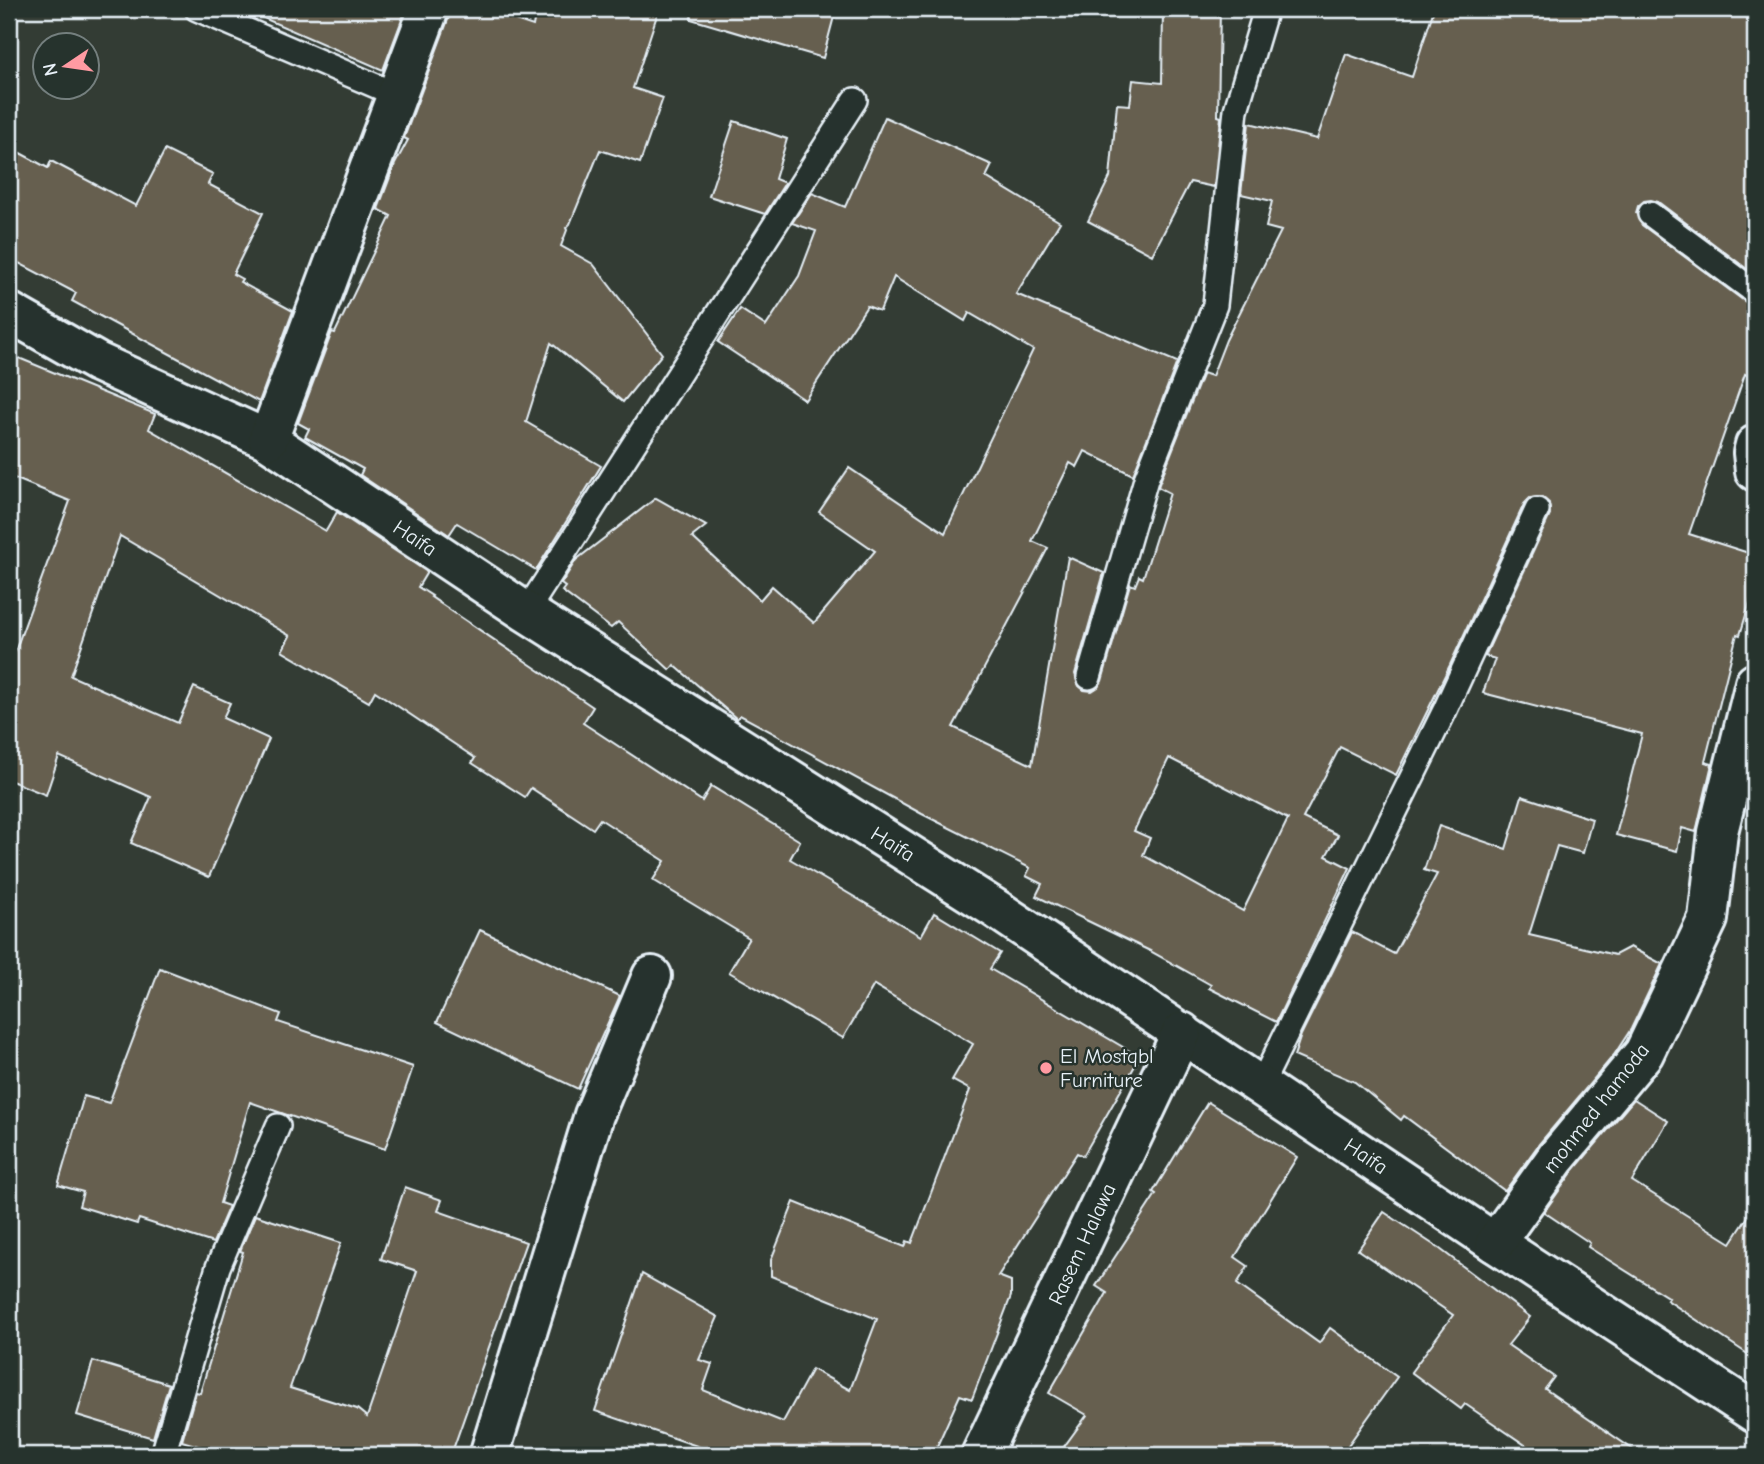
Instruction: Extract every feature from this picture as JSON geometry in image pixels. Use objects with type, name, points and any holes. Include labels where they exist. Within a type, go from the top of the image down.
[{"type":"street","points":[[268,440],[429,9]]},
{"type":"street","name":"Haifa","points":[[9,312],[97,362],[268,440],[526,612],[984,901],[1495,1243],[1755,1413]]},
{"type":"street","points":[[1755,445],[1755,471]]},
{"type":"street","name":"mohmed hamoda","points":[[1495,1243],[1556,1158],[1644,1054],[1708,919],[1718,832],[1755,682]]},
{"type":"street","points":[[492,1455],[491,1449],[594,1115],[652,976]]},
{"type":"street","name":"Rasem Halawa","points":[[981,1455],[1182,1032]]},
{"type":"lane","points":[[197,9],[397,95]]},
{"type":"lane","points":[[1089,677],[1146,479],[1215,305],[1236,110],[1266,9]]},
{"type":"lane","points":[[526,612],[855,100]]},
{"type":"lane","points":[[1650,214],[1755,292]]},
{"type":"lane","points":[[1261,1085],[1445,710],[1537,510]]},
{"type":"lane","points":[[163,1455],[218,1267],[278,1126]]},
{"type":"building","points":[[243,9],[406,9],[383,70]]},
{"type":"building","points":[[450,9],[482,9],[533,26],[536,9],[659,9],[633,88],[663,98],[640,163],[600,150],[566,228],[561,246],[593,264],[662,354],[623,402],[551,343],[526,422],[601,466],[536,570],[457,523],[449,535],[360,475],[363,469],[305,437],[309,429],[298,423],[332,332],[335,333],[391,216],[378,209],[395,164],[408,140],[404,138]]},
{"type":"building","points":[[692,9],[836,9],[823,58],[691,19]]},
{"type":"building","points":[[1163,9],[1220,9],[1218,116],[1221,117],[1214,187],[1190,182],[1152,255],[1088,221],[1110,177],[1117,104],[1130,105],[1133,80],[1162,83]]},
{"type":"building","points":[[1434,9],[1755,9],[1755,275],[1658,202],[1644,201],[1638,206],[1636,213],[1642,225],[1747,303],[1755,306],[1755,379],[1745,374],[1689,534],[1755,555],[1755,585],[1740,635],[1737,634],[1705,762],[1712,764],[1696,832],[1682,828],[1677,851],[1616,835],[1642,734],[1483,693],[1495,659],[1485,656],[1550,515],[1549,503],[1542,497],[1530,498],[1524,504],[1396,775],[1340,747],[1303,818],[1338,835],[1326,856],[1350,868],[1276,1022],[1209,988],[1211,985],[1150,951],[1036,896],[1042,884],[1026,876],[1030,868],[922,814],[740,715],[737,719],[674,665],[670,670],[618,622],[611,628],[562,591],[565,587],[561,584],[576,560],[656,498],[706,526],[692,537],[760,600],[772,586],[814,623],[875,551],[819,512],[849,468],[945,533],[1033,350],[969,313],[965,321],[894,277],[880,311],[867,306],[805,400],[718,342],[740,309],[766,326],[799,276],[816,231],[792,223],[812,193],[845,207],[885,117],[992,165],[986,177],[1060,222],[1016,294],[1177,362],[1133,475],[1085,451],[1077,467],[1070,463],[1032,541],[1048,548],[953,727],[1032,765],[1068,557],[1104,573],[1075,674],[1079,686],[1092,691],[1102,681],[1130,584],[1135,586],[1139,576],[1143,578],[1170,493],[1158,487],[1203,373],[1212,376],[1226,340],[1281,231],[1266,227],[1272,201],[1241,194],[1249,123],[1317,139],[1346,54],[1412,77]],"holes":[[[1169,758],[1288,819],[1243,911],[1143,855],[1150,838],[1134,831]]]},
{"type":"building","points":[[734,121],[787,139],[775,179],[785,183],[765,214],[709,196]]},
{"type":"building","points":[[9,147],[48,168],[51,161],[136,206],[165,150],[213,174],[208,184],[263,213],[233,274],[242,279],[240,282],[293,311],[259,402],[72,301],[76,293],[9,258]]},
{"type":"building","points":[[9,354],[155,414],[149,429],[326,531],[337,512],[427,572],[418,587],[431,597],[593,707],[583,723],[702,801],[711,786],[800,841],[790,859],[921,936],[934,913],[1000,953],[990,969],[1140,1057],[1083,1156],[1077,1153],[998,1276],[1011,1281],[1011,1296],[972,1399],[960,1395],[933,1455],[723,1455],[595,1411],[642,1274],[718,1317],[699,1360],[712,1364],[703,1390],[783,1422],[812,1369],[850,1390],[877,1319],[771,1276],[771,1260],[794,1202],[905,1247],[907,1241],[912,1243],[970,1090],[952,1080],[973,1044],[874,985],[843,1038],[729,972],[749,938],[653,880],[665,861],[600,819],[593,829],[531,788],[525,797],[472,763],[475,758],[375,691],[369,702],[282,651],[290,636],[120,536],[71,676],[178,723],[194,687],[230,703],[223,718],[269,739],[209,877],[131,843],[151,797],[59,756],[46,795],[9,780],[9,668],[70,501],[9,476]]},
{"type":"building","points":[[1522,796],[1592,819],[1583,853],[1557,846],[1529,935],[1615,955],[1630,947],[1662,964],[1631,1029],[1614,1055],[1539,1144],[1505,1191],[1404,1116],[1401,1120],[1355,1082],[1294,1056],[1301,1035],[1352,932],[1394,954],[1437,874],[1424,870],[1439,826],[1506,849]]},
{"type":"building","points":[[480,930],[620,996],[578,1089],[437,1022]]},
{"type":"building","points":[[160,968],[281,1014],[278,1022],[413,1067],[385,1149],[250,1102],[220,1203],[229,1206],[213,1243],[139,1219],[137,1224],[79,1206],[83,1192],[58,1185],[84,1096],[109,1103]]},
{"type":"building","points":[[1634,1099],[1668,1121],[1632,1181],[1731,1243],[1755,1206],[1755,1359],[1667,1300],[1669,1298],[1588,1247],[1590,1243],[1544,1212],[1573,1171]]},
{"type":"building","points":[[1208,1102],[1297,1157],[1235,1257],[1248,1266],[1237,1284],[1319,1343],[1330,1328],[1397,1377],[1341,1455],[1058,1455],[1087,1415],[1049,1393],[1107,1293],[1096,1286],[1156,1194],[1153,1192]]},
{"type":"building","points":[[405,1187],[442,1200],[438,1211],[526,1242],[451,1455],[228,1455],[182,1441],[196,1392],[200,1393],[243,1252],[240,1251],[255,1215],[341,1243],[290,1388],[357,1409],[367,1417],[417,1271],[381,1259]]},
{"type":"building","points":[[1384,1212],[1440,1249],[1530,1317],[1508,1345],[1554,1377],[1545,1389],[1641,1455],[1540,1455],[1465,1404],[1461,1409],[1411,1372],[1453,1315],[1358,1250]]},
{"type":"building","points":[[93,1361],[169,1384],[153,1438],[77,1415]]},
{"type":"place","name":"El Mostqbl Furniture","points":[[1046,1068]]}]
